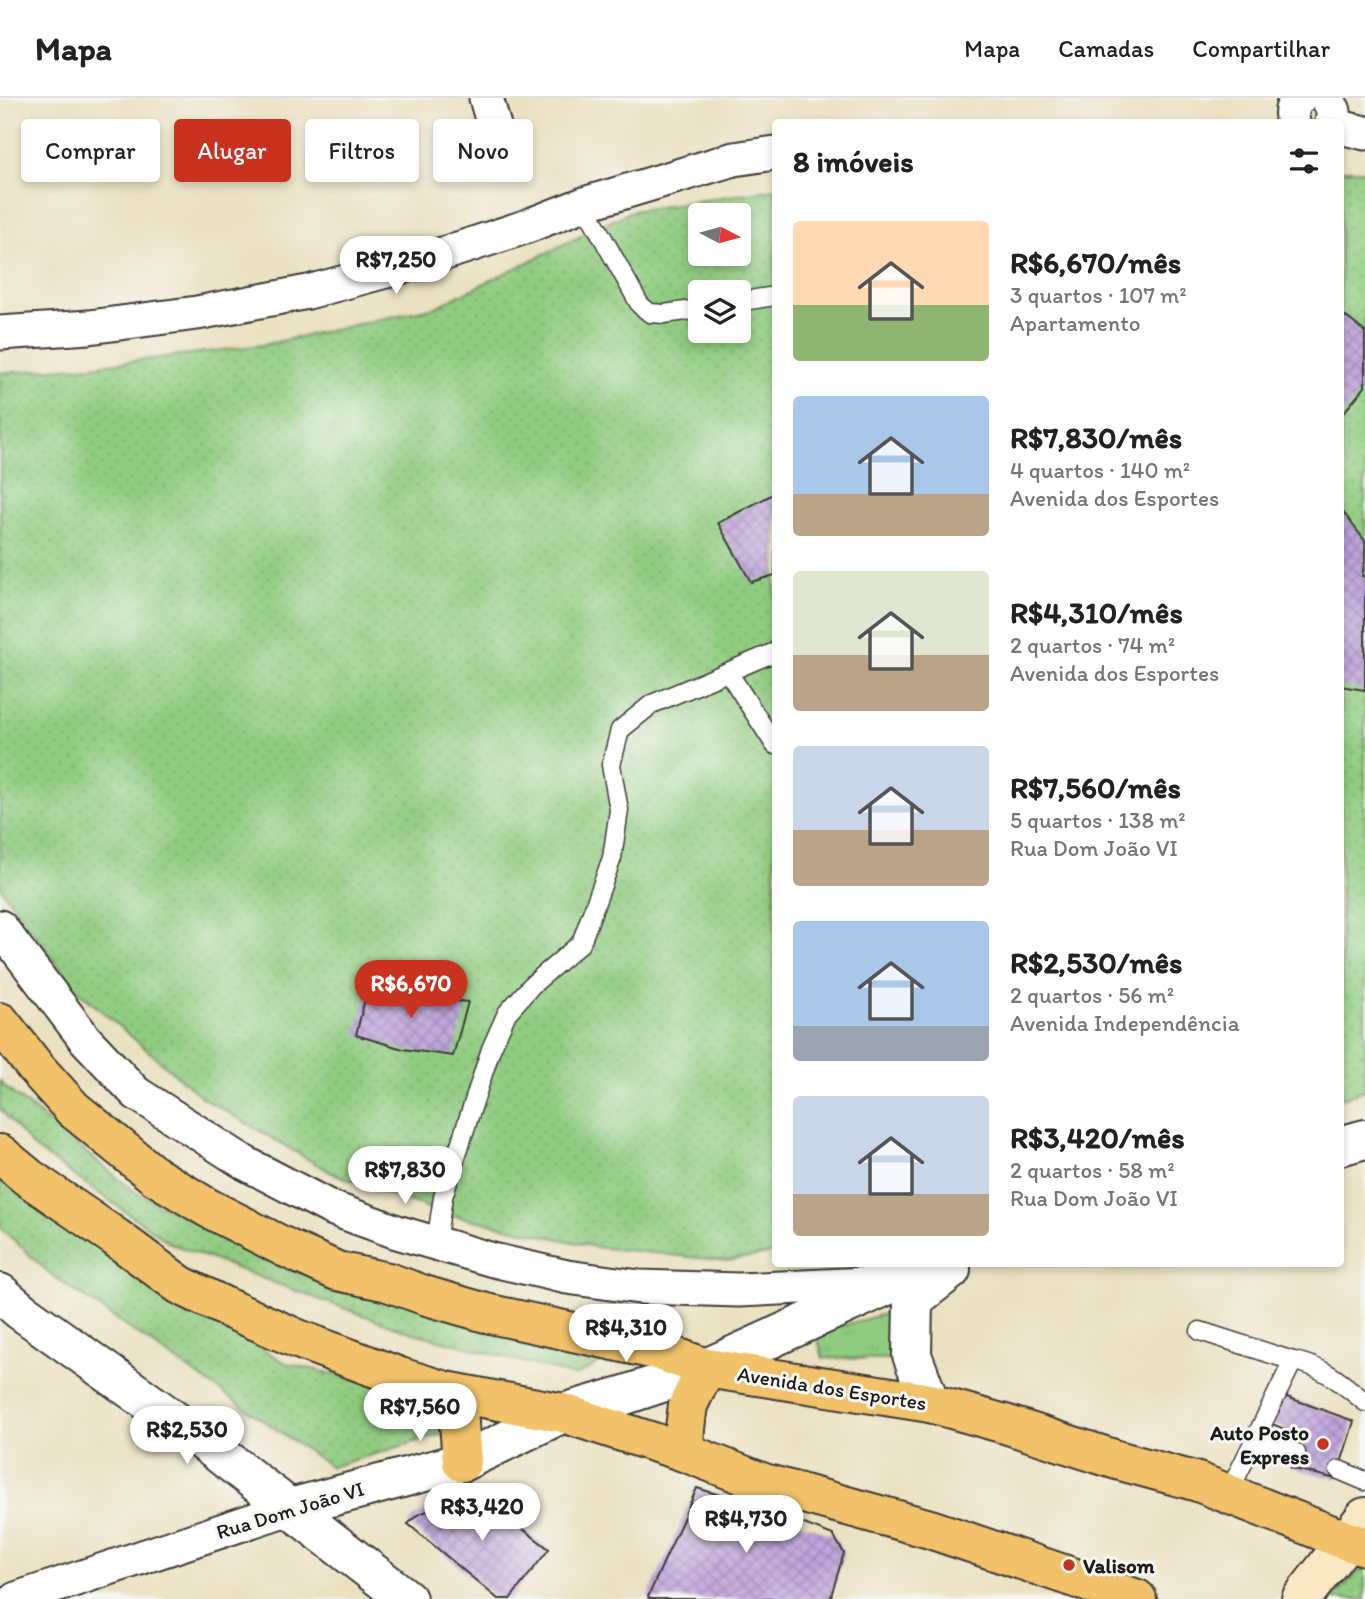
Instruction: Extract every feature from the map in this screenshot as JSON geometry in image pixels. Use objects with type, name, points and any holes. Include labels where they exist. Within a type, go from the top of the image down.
[{"type":"main road","name":"Avenida dos Esportes","points":[[0,1022],[73,1109],[155,1176],[208,1208],[337,1271],[388,1282],[474,1310],[660,1351],[706,1368],[930,1403],[1198,1482],[1359,1535]]},
{"type":"main road","points":[[0,1154],[29,1178],[180,1285],[298,1339],[446,1391],[563,1413],[684,1452],[764,1483],[930,1529],[1137,1599]]},
{"type":"main road","points":[[684,1452],[688,1405],[706,1368]]},
{"type":"main road","points":[[446,1391],[458,1410],[462,1462]]},
{"type":"main road","points":[[1301,1599],[1359,1535]]},
{"type":"street","points":[[486,98],[492,119]]},
{"type":"street","points":[[1327,98],[1334,111],[1333,119]]},
{"type":"street","points":[[1344,128],[1365,133]]},
{"type":"street","points":[[0,333],[89,327],[197,313],[308,292],[412,264],[525,227],[584,204],[734,159],[772,153]]},
{"type":"street","points":[[0,927],[85,1039],[136,1093],[245,1163],[331,1208],[397,1232],[493,1260],[567,1277],[639,1287],[739,1290],[893,1283]]},
{"type":"street","points":[[1344,1145],[1365,1139]]},
{"type":"street","name":"Rua Dom João VI","points":[[16,1599],[290,1508],[462,1462],[563,1413],[706,1368],[893,1283],[942,1267]]},
{"type":"street","points":[[930,1403],[912,1355],[913,1300],[955,1267]]},
{"type":"street","points":[[0,1293],[21,1311],[195,1435],[407,1599]]},
{"type":"lane","points":[[584,204],[640,305],[650,313],[688,311]]},
{"type":"lane","points":[[751,300],[772,296]]},
{"type":"lane","points":[[436,1243],[443,1197],[491,1049],[507,1013],[532,985],[581,943],[612,858],[619,810],[611,765],[620,730],[652,704],[772,653]]},
{"type":"lane","points":[[728,672],[772,740]]},
{"type":"lane","points":[[1200,1332],[1304,1363],[1330,1374],[1365,1402]]},
{"type":"lane","points":[[1228,1494],[1293,1361]]},
{"type":"lane","points":[[1256,1438],[1296,1453]]},
{"type":"lane","points":[[1339,1470],[1365,1481]]},
{"type":"green space","points":[[1344,170],[1365,170],[1365,1090],[1344,1097]]},
{"type":"green space","points":[[772,189],[772,1254],[727,1261],[596,1247],[439,1212],[332,1173],[203,1098],[76,989],[0,887],[0,373],[92,366],[263,345],[436,307],[632,211]]},
{"type":"green space","points":[[0,1081],[135,1192],[291,1270],[614,1356],[575,1376],[410,1332],[172,1244],[33,1147],[0,1109]]},
{"type":"green space","points":[[0,1172],[188,1305],[286,1363],[436,1398],[445,1433],[331,1467],[49,1273],[0,1227]]},
{"type":"green space","points":[[891,1312],[894,1359],[823,1358],[816,1333]]},
{"type":"green space","points":[[1363,1567],[1365,1599],[1331,1599]]},
{"type":"building","points":[[1344,315],[1365,332],[1365,387],[1344,412]]},
{"type":"building","points":[[772,495],[772,576],[751,582],[718,523]]},
{"type":"building","points":[[1344,513],[1365,541],[1362,576],[1365,576],[1365,690],[1344,687]]},
{"type":"building","points":[[370,979],[417,997],[468,1002],[453,1056],[403,1049],[356,1035]]},
{"type":"building","name":"Auto Posto Express","points":[[1284,1396],[1354,1421],[1336,1479],[1291,1468],[1301,1436],[1272,1424]]},
{"type":"building","points":[[697,1488],[833,1535],[844,1553],[830,1599],[650,1599],[648,1597]]},
{"type":"building","points":[[475,1492],[549,1549],[510,1599],[498,1599],[408,1524],[417,1515]]},
{"type":"place","name":"Auto Posto Express","points":[[1323,1444]]},
{"type":"place","name":"Valisom","points":[[1069,1565]]}]
